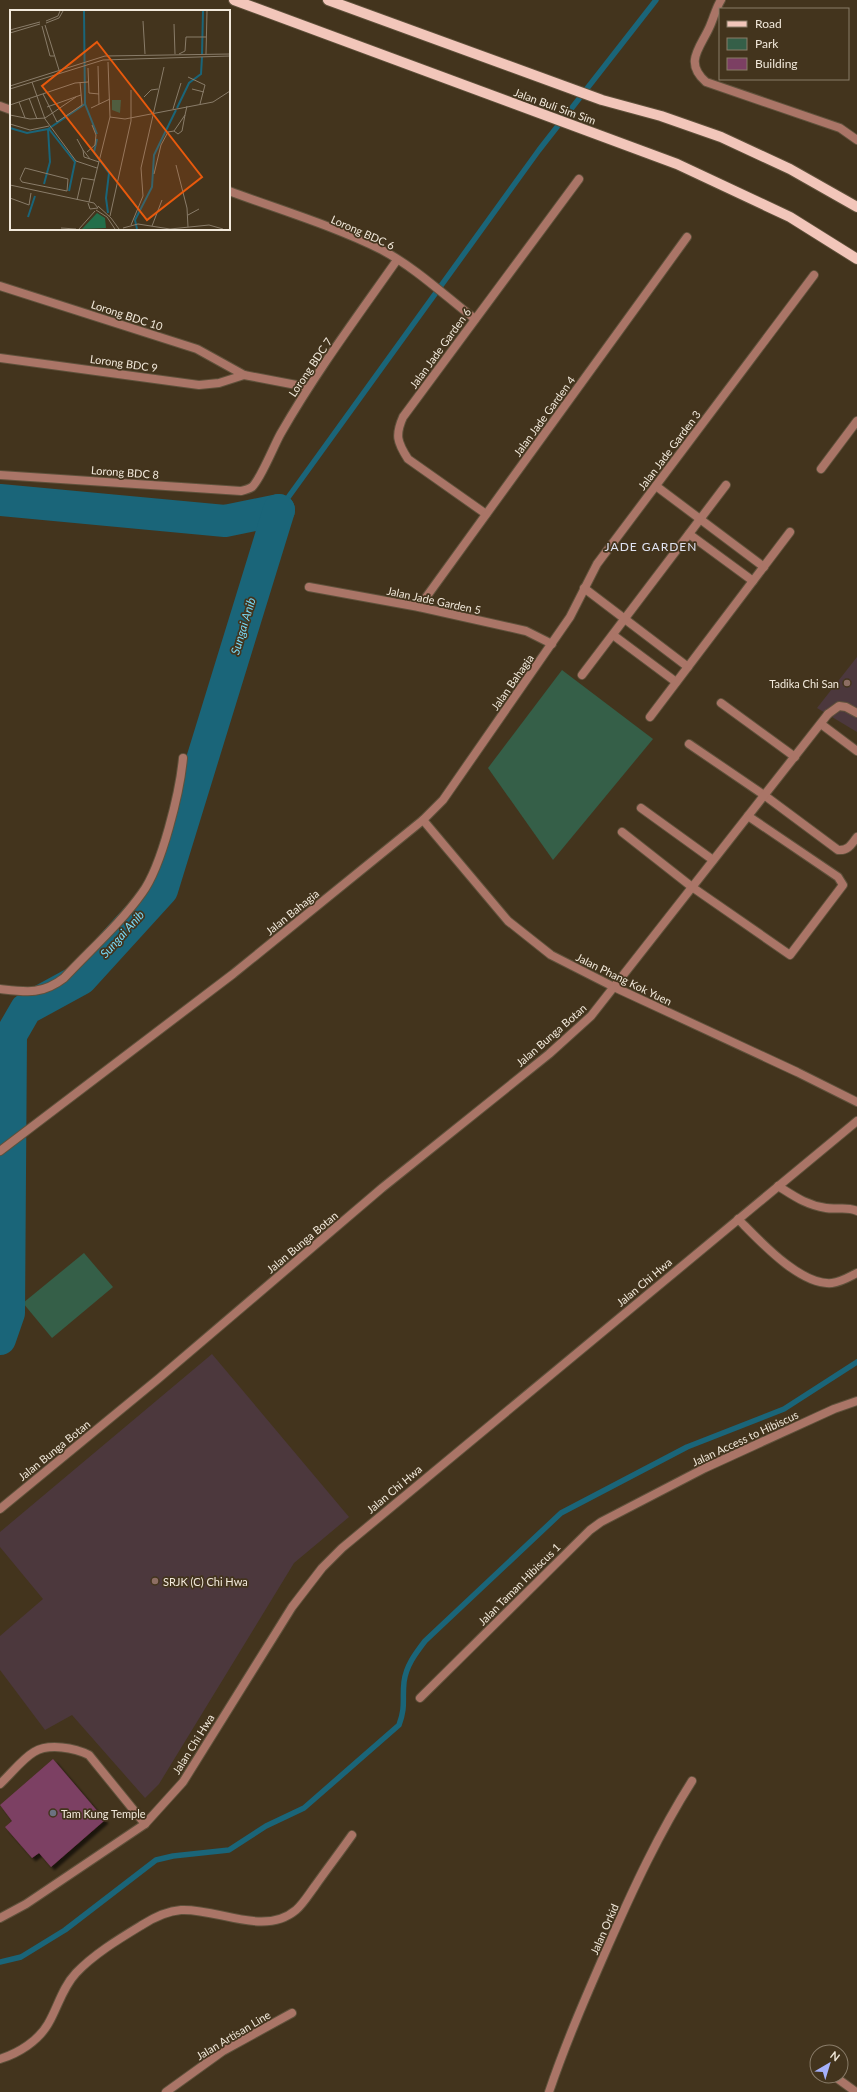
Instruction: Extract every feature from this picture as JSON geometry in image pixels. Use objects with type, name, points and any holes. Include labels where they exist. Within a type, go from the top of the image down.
[{"type":"main road","name":"Jalan Buli Sim Sim","points":[[234,0],[677,164],[790,217],[857,259]]},
{"type":"main road","name":"Jalan Buli Sim Sim","points":[[328,0],[602,100],[661,116],[721,138],[790,169],[857,207]]},
{"type":"street","points":[[721,0],[696,53],[694,64],[697,74],[706,82],[840,128],[857,140]]},
{"type":"street","points":[[0,106],[10,110]]},
{"type":"street","name":"Jalan Jade Garden 6","points":[[486,514],[408,459],[400,446],[397,431],[403,417],[579,179]]},
{"type":"street","name":"Lorong BDC 6","points":[[230,191],[341,233],[382,251],[425,279],[475,319]]},
{"type":"street","name":"Jalan Jade Garden 4","points":[[419,607],[687,238]]},
{"type":"street","name":"Lorong BDC 7","points":[[248,490],[258,479],[271,450],[307,387],[397,260]]},
{"type":"street","name":"Jalan Jade Garden 3","points":[[552,644],[570,617],[597,564],[814,275]]},
{"type":"street","name":"Lorong BDC 10","points":[[0,286],[197,348],[244,375]]},
{"type":"street","name":"Lorong BDC 9","points":[[0,358],[199,385],[219,383],[244,375]]},
{"type":"street","points":[[244,375],[307,387]]},
{"type":"street","points":[[821,469],[857,421]]},
{"type":"street","name":"Lorong BDC 8","points":[[0,475],[241,491],[248,490]]},
{"type":"street","points":[[582,675],[726,484]]},
{"type":"street","points":[[656,486],[764,567]]},
{"type":"street","points":[[650,717],[790,532]]},
{"type":"street","points":[[689,534],[753,581]]},
{"type":"street","name":"Jalan Jade Garden 5","points":[[309,587],[419,607],[526,631],[552,644]]},
{"type":"street","points":[[584,588],[688,667]]},
{"type":"street","points":[[613,635],[676,682]]},
{"type":"street","name":"Jalan Bahagia","points":[[0,1151],[233,974],[423,820],[443,800],[552,644]]},
{"type":"street","points":[[721,703],[795,757]]},
{"type":"street","name":"Jalan Bunga Botan","points":[[0,1509],[158,1379],[382,1188],[550,1054],[591,1016],[828,714],[839,706],[846,707],[857,713]]},
{"type":"street","points":[[820,724],[857,751]]},
{"type":"street","points":[[689,744],[764,795],[838,850],[844,850],[850,847],[857,837]]},
{"type":"street","points":[[0,989],[25,992],[39,991],[54,986],[143,893],[156,867],[172,814],[181,780],[183,758]]},
{"type":"street","points":[[641,808],[714,860]]},
{"type":"street","points":[[622,832],[692,887],[785,953],[790,955],[843,885],[838,877],[748,816]]},
{"type":"street","name":"Jalan Phang Kok Yuen","points":[[423,820],[508,921],[551,955],[614,987],[797,1072],[857,1102]]},
{"type":"street","name":"Jalan Chi Hwa","points":[[0,1918],[26,1904],[145,1824],[183,1782],[292,1607],[322,1568],[367,1525],[857,1122]]},
{"type":"street","points":[[778,1186],[803,1203],[827,1208],[853,1209],[857,1211]]},
{"type":"street","points":[[738,1219],[772,1253],[816,1282],[831,1283],[846,1280],[857,1273]]},
{"type":"street","name":"Jalan Access to Hibiscus","points":[[644,1500],[705,1468],[834,1409],[857,1401]]},
{"type":"street","name":"Jalan Taman Hibiscus 1","points":[[420,1698],[590,1530],[600,1522],[644,1500]]},
{"type":"street","points":[[0,1784],[34,1752],[47,1748],[78,1749],[89,1755],[145,1824]]},
{"type":"street","name":"Jalan Orkid","points":[[549,2092],[566,2041],[630,1897],[660,1839],[669,1817],[692,1781]]},
{"type":"street","points":[[0,2059],[21,2050],[36,2038],[48,2024],[65,1988],[75,1974],[90,1960],[143,1924],[165,1914],[181,1910],[207,1912],[258,1922],[283,1918],[297,1910],[352,1835]]},
{"type":"street","name":"Jalan Artisan Line","points":[[166,2092],[224,2051],[292,2014]]},
{"type":"street","points":[[845,2084],[856,2092]]},
{"type":"shaded area","name":"Tadika Chi San","points":[[857,657],[857,732],[817,708]]},
{"type":"shaded area","name":"SRJK (C) Chi Hwa","points":[[212,1354],[349,1517],[294,1563],[159,1784],[145,1798],[72,1715],[45,1730],[0,1670],[0,1636],[43,1599],[0,1547],[0,1532]]},
{"type":"green space","points":[[562,670],[653,739],[553,860],[488,768]]},
{"type":"green space","points":[[84,1253],[113,1287],[52,1338],[23,1303]]},
{"type":"building","name":"Tam Kung Temple","points":[[53,1759],[105,1820],[51,1867],[39,1853],[32,1858],[5,1827],[12,1821],[0,1805]]},
{"type":"waterway","points":[[279,510],[539,150],[656,0]]},
{"type":"waterway","points":[[0,500],[225,521],[279,510]]},
{"type":"waterway","name":"Sungai Anib","points":[[0,1339],[9,1313],[11,1035],[26,1009],[81,979],[162,890],[279,510]]},
{"type":"waterway","points":[[0,1962],[21,1957],[65,1930],[156,1860],[173,1856],[229,1850],[266,1826],[304,1808],[399,1725],[402,1713],[405,1676],[414,1655],[425,1641],[561,1513],[687,1447],[784,1409],[857,1362]]},
{"type":"place","name":"Tadika Chi San","points":[[847,683]]},
{"type":"place","name":"SRJK (C) Chi Hwa","points":[[155,1581]]},
{"type":"place","name":"Tam Kung Temple","points":[[53,1813]]},
{"type":"district","name":"JADE GARDEN","points":[[651,546]]}]
